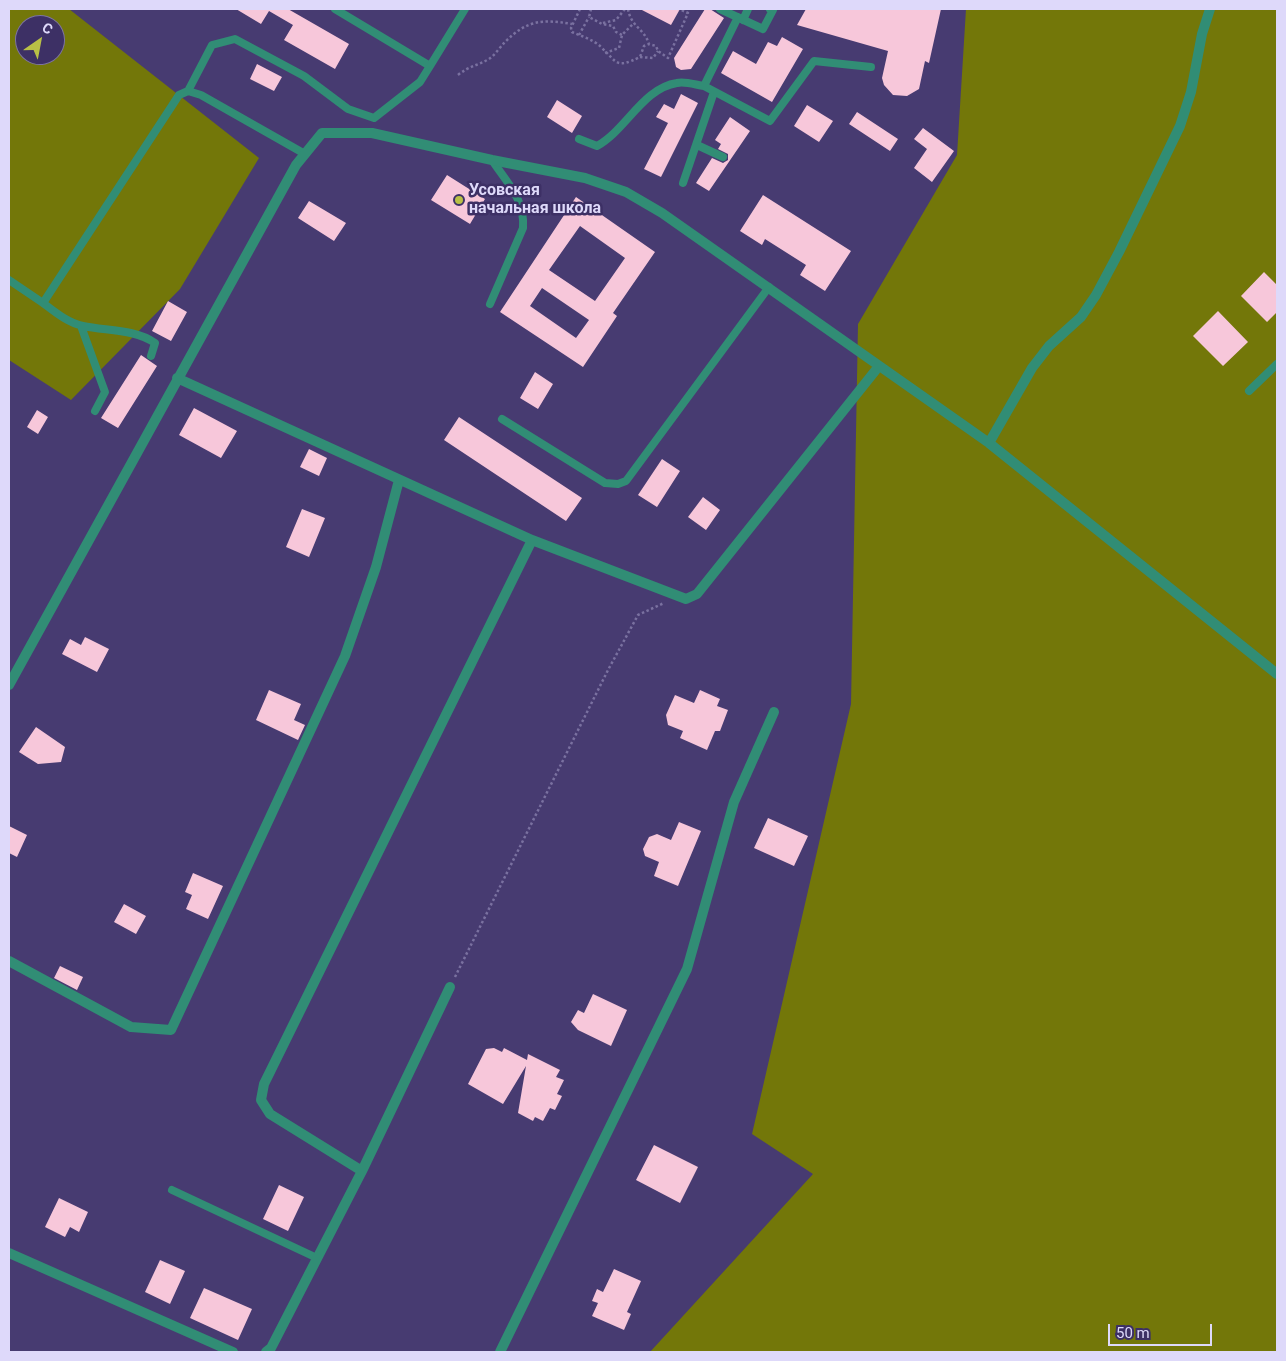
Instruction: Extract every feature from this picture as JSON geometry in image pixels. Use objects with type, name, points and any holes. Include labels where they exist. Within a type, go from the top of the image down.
[{"type":"street","points":[[988,443],[1032,368],[1049,346],[1082,317],[1119,252],[1180,126],[1191,92],[1202,34],[1210,9]]},
{"type":"street","points":[[9,685],[296,165],[322,133],[372,133],[584,178],[626,192],[662,212],[988,443],[1277,674]]},
{"type":"street","points":[[177,378],[532,540],[686,599],[697,594],[879,366]]},
{"type":"street","points":[[9,961],[131,1027],[171,1030],[345,656],[376,567],[399,480]]},
{"type":"street","points":[[362,1171],[270,1114],[261,1100],[264,1084],[532,540]]},
{"type":"street","points":[[500,1352],[687,970],[734,802],[774,712]]},
{"type":"street","points":[[266,1352],[271,1348],[362,1171],[450,987]]},
{"type":"street","points":[[9,1253],[233,1352]]},
{"type":"lane","points":[[335,9],[430,66]]},
{"type":"lane","points":[[43,303],[179,96],[188,91],[212,46],[235,39],[304,76],[348,109],[374,118],[420,82],[465,9]]},
{"type":"lane","points":[[720,9],[763,29],[773,10],[770,9]]},
{"type":"lane","points":[[704,86],[740,18],[748,9]]},
{"type":"lane","points":[[579,138],[597,146],[610,139],[649,96],[677,82],[704,86],[770,121],[814,61],[871,67]]},
{"type":"lane","points":[[188,91],[201,95],[305,154]]},
{"type":"lane","points":[[683,183],[714,92]]},
{"type":"lane","points":[[697,145],[723,157]]},
{"type":"lane","points":[[490,304],[523,228],[521,203],[492,160]]},
{"type":"lane","points":[[9,280],[62,317],[81,326],[144,336],[155,343],[151,356]]},
{"type":"lane","points":[[502,419],[605,483],[618,484],[626,481],[768,286]]},
{"type":"lane","points":[[81,326],[105,392],[95,411]]},
{"type":"lane","points":[[1249,391],[1277,364]]},
{"type":"lane","points":[[172,1190],[317,1258]]},
{"type":"path","points":[[580,9],[572,24],[572,32],[600,46],[612,62],[620,64],[640,57],[653,58],[658,51]]},
{"type":"path","points":[[579,35],[589,17],[591,9]]},
{"type":"path","points":[[602,24],[616,20],[626,9],[633,24],[646,33],[649,44]]},
{"type":"path","points":[[640,57],[644,46],[649,44],[656,46],[658,51],[668,58],[688,13],[679,9]]},
{"type":"path","points":[[589,17],[602,24],[613,26],[616,32],[622,35]]},
{"type":"path","points":[[458,75],[468,67],[488,59],[516,31],[525,26],[549,22],[572,24]]},
{"type":"path","points":[[605,53],[619,48],[622,35],[633,24]]},
{"type":"path","points":[[450,987],[608,670],[638,615],[677,596]]},
{"type":"shaded area","points":[[9,9],[69,9],[259,158],[180,289],[71,400],[9,360]]},
{"type":"shaded area","points":[[966,9],[1277,9],[1277,1352],[650,1352],[813,1174],[752,1134],[851,704],[858,324],[957,155]]},
{"type":"building","points":[[236,9],[288,9],[349,44],[335,69],[284,40],[293,25],[269,11],[261,24]]},
{"type":"building","points":[[640,9],[680,9],[671,25]]},
{"type":"building","points":[[705,9],[710,9],[724,18],[691,69],[681,70],[676,67],[674,58]]},
{"type":"building","points":[[806,9],[941,9],[929,63],[925,61],[919,89],[907,96],[893,95],[884,85],[882,78],[888,51],[797,25]]},
{"type":"building","points":[[782,37],[803,49],[772,102],[721,73],[733,51],[756,64],[768,42],[777,46]]},
{"type":"building","points":[[257,64],[282,77],[274,91],[250,79]]},
{"type":"building","points":[[681,94],[698,103],[661,177],[644,169],[668,123],[656,117],[664,104],[674,109]]},
{"type":"building","points":[[557,100],[582,116],[572,133],[547,117]]},
{"type":"building","points":[[807,105],[833,121],[819,142],[794,126]]},
{"type":"building","points":[[857,112],[898,139],[890,151],[849,124]]},
{"type":"building","points":[[730,117],[750,131],[709,191],[696,183],[712,158],[723,163],[728,160],[728,154],[718,149],[721,144],[715,140]]},
{"type":"building","points":[[923,128],[954,151],[932,182],[914,168],[927,149],[914,139]]},
{"type":"building","points":[[447,175],[485,199],[470,224],[431,200]]},
{"type":"building","points":[[763,195],[851,251],[825,291],[800,275],[806,265],[765,239],[762,245],[740,231]]},
{"type":"building","points":[[576,197],[655,252],[613,313],[617,316],[583,367],[500,312]],"holes":[[[580,226],[625,258],[595,301],[549,270]],[[542,288],[589,320],[576,338],[530,306]]]},
{"type":"building","points":[[309,201],[346,223],[334,241],[298,218]]},
{"type":"building","points":[[1264,272],[1277,285],[1277,312],[1267,322],[1241,296]]},
{"type":"building","points":[[168,301],[187,312],[171,341],[152,331]]},
{"type":"building","points":[[1218,311],[1248,342],[1223,366],[1193,336]]},
{"type":"building","points":[[141,355],[157,366],[118,428],[101,418]]},
{"type":"building","points":[[535,372],[553,384],[538,409],[520,398]]},
{"type":"building","points":[[194,408],[237,431],[221,458],[179,435]]},
{"type":"building","points":[[37,410],[48,417],[38,434],[27,427]]},
{"type":"building","points":[[459,417],[582,498],[566,521],[444,440]]},
{"type":"building","points":[[309,449],[327,458],[319,476],[300,467]]},
{"type":"building","points":[[662,459],[680,471],[657,507],[638,495]]},
{"type":"building","points":[[703,497],[720,510],[706,530],[688,517]]},
{"type":"building","points":[[302,509],[325,518],[309,557],[286,547]]},
{"type":"building","points":[[85,637],[109,649],[97,672],[62,654],[70,639],[81,645]]},
{"type":"building","points":[[269,690],[301,704],[294,720],[305,725],[298,740],[256,720]]},
{"type":"building","points":[[700,690],[720,699],[717,706],[728,710],[720,731],[715,731],[707,750],[680,738],[683,731],[668,725],[666,715],[675,695],[694,703]]},
{"type":"building","points":[[36,727],[65,747],[61,762],[38,764],[19,752]]},
{"type":"building","points":[[768,818],[808,836],[794,866],[754,848]]},
{"type":"building","points":[[679,822],[701,831],[678,886],[654,876],[659,862],[645,856],[643,849],[649,837],[657,834],[671,840]]},
{"type":"building","points":[[9,826],[27,835],[17,857],[9,853]]},
{"type":"building","points":[[193,873],[223,886],[208,919],[186,909],[192,895],[185,892]]},
{"type":"building","points":[[124,904],[146,916],[136,934],[114,922]]},
{"type":"building","points":[[60,966],[83,977],[77,990],[54,978]]},
{"type":"building","points":[[593,994],[627,1010],[611,1046],[578,1030],[571,1022],[578,1010],[584,1013]]},
{"type":"building","points":[[494,1048],[502,1052],[504,1048],[527,1060],[528,1054],[560,1070],[556,1077],[564,1080],[557,1094],[562,1096],[555,1110],[550,1108],[543,1121],[535,1117],[533,1121],[518,1113],[526,1066],[503,1104],[468,1084],[486,1049]]},
{"type":"building","points":[[654,1145],[698,1167],[680,1203],[636,1180]]},
{"type":"building","points":[[279,1185],[304,1197],[288,1231],[263,1219]]},
{"type":"building","points":[[59,1198],[88,1212],[79,1232],[70,1227],[65,1237],[45,1227]]},
{"type":"building","points":[[160,1260],[185,1271],[170,1304],[145,1292]]},
{"type":"building","points":[[614,1269],[641,1281],[627,1312],[631,1314],[624,1330],[592,1316],[598,1303],[592,1301],[597,1289],[603,1292]]},
{"type":"building","points":[[204,1288],[252,1309],[238,1340],[190,1318]]},
{"type":"place","name":"Усовская начальная школа","points":[[459,200]]}]
